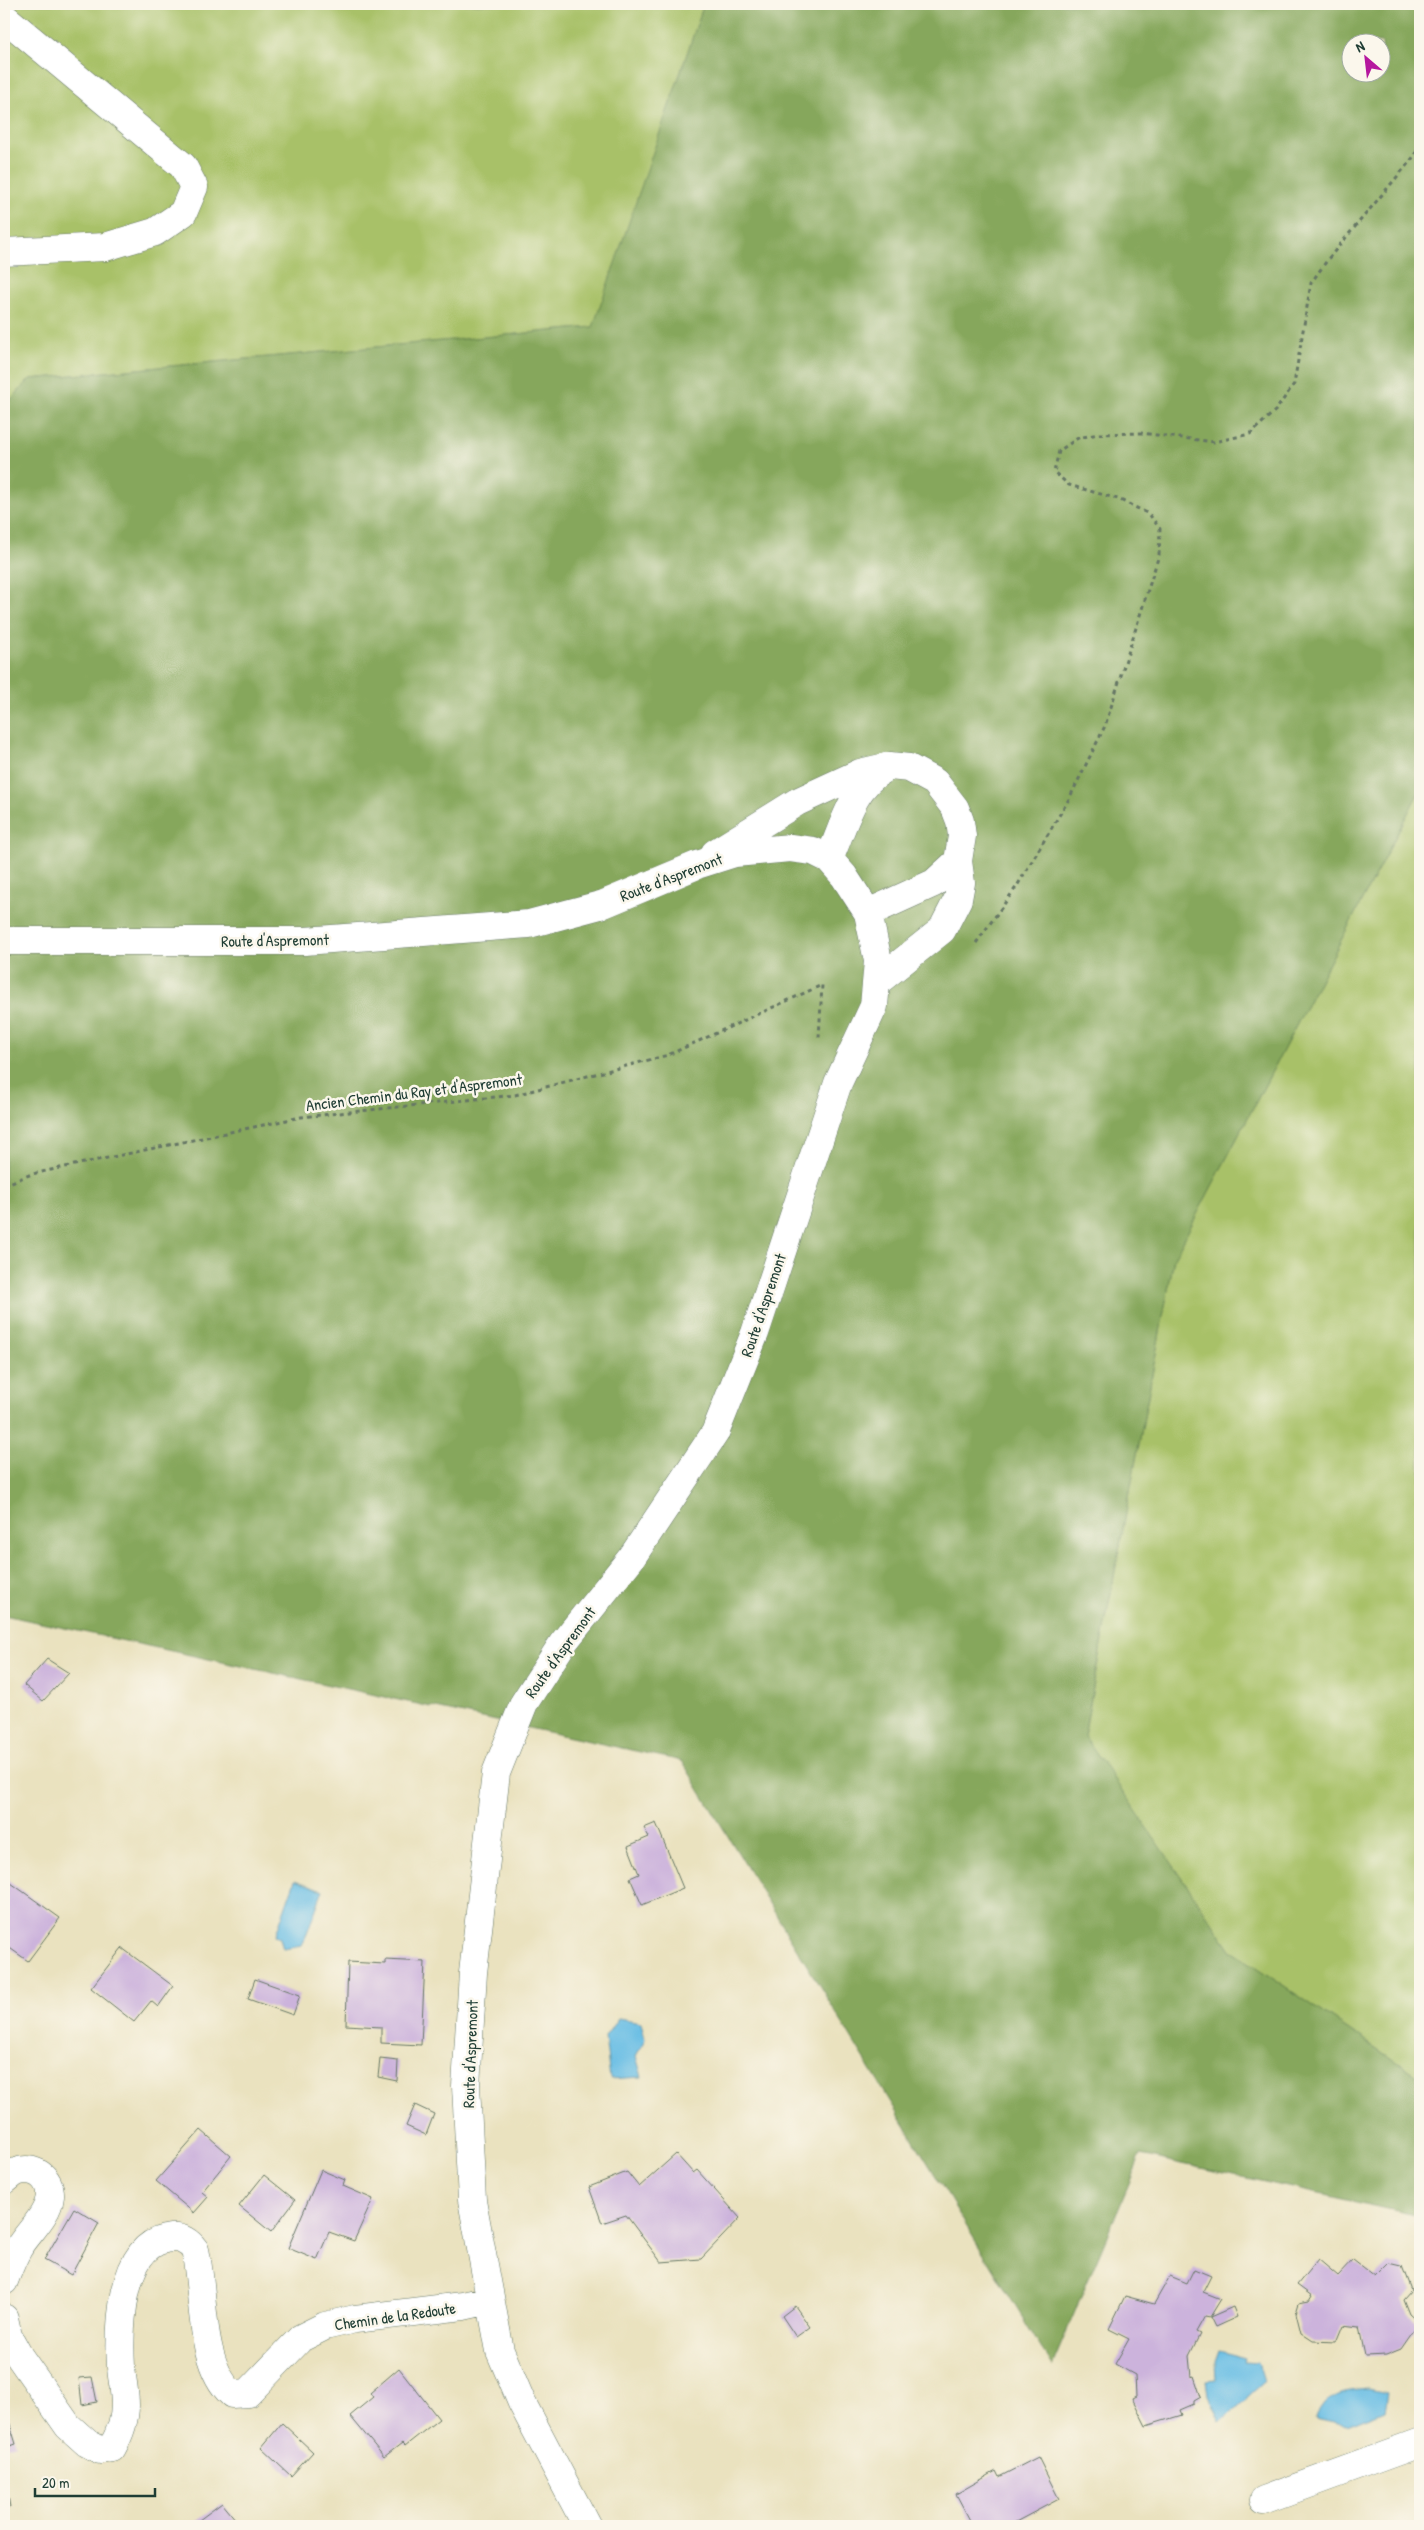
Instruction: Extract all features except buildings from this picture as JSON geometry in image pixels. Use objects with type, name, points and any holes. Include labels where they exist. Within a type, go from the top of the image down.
[{"type":"street","points":[[4,17],[183,166],[194,187],[183,212],[155,232],[106,247],[4,252]]},
{"type":"street","points":[[829,859],[852,804],[862,788],[874,774],[890,766]]},
{"type":"street","points":[[697,865],[797,802],[860,773],[890,766],[909,768],[923,774],[935,782],[955,808],[962,836],[958,861],[961,883],[958,900],[942,930],[928,944],[877,982]]},
{"type":"street","name":"Route d'Aspremont","points":[[4,941],[305,941],[528,924],[604,904],[697,865],[735,853],[790,848],[813,851],[829,859],[844,876],[868,913],[878,961],[874,1006],[838,1083],[755,1333],[715,1433],[632,1558],[563,1644],[524,1703],[496,1773],[473,1973],[466,2086],[472,2200],[500,2351],[518,2394],[587,2526]]},
{"type":"street","points":[[868,913],[934,883],[958,861]]},
{"type":"street","points":[[4,2181],[15,2172],[28,2169],[40,2173],[48,2183],[50,2196],[46,2207],[18,2249],[4,2281]]},
{"type":"street","name":"Chemin de la Redoute","points":[[4,2318],[12,2343],[68,2426],[87,2443],[100,2450],[112,2448],[123,2426],[125,2405],[121,2367],[122,2311],[132,2268],[146,2249],[161,2240],[176,2237],[186,2241],[194,2250],[213,2364],[222,2383],[232,2394],[248,2393],[301,2338],[325,2326],[355,2319],[463,2306],[490,2300]]},
{"type":"street","points":[[1264,2500],[1420,2443]]},
{"type":"path","points":[[973,945],[981,940],[1017,886],[1069,799],[1105,726],[1159,555],[1160,529],[1149,514],[1118,499],[1069,485],[1054,472],[1059,451],[1078,438],[1098,434],[1141,433],[1214,442],[1250,434],[1276,410],[1294,384],[1311,283],[1328,259],[1412,159],[1420,146]]},
{"type":"path","name":"Ancien Chemin du Ray et d'Aspremont","points":[[4,1185],[32,1174],[301,1118],[515,1095],[668,1055],[822,986],[819,1044]]},
{"type":"green space","points":[[4,4],[704,4],[594,327],[30,379],[4,407]]},
{"type":"green space","points":[[704,4],[1420,4],[1420,790],[1174,1258],[1084,1735],[1232,1951],[1420,2078],[1420,2216],[1141,2155],[1052,2366],[682,1761],[4,1615],[4,407],[30,379],[593,327]]},
{"type":"green space","points":[[1420,790],[1420,2078],[1232,1951],[1084,1736],[1174,1258]]},
{"type":"water","points":[[295,1880],[323,1890],[302,1946],[283,1949],[280,1938],[275,1936]]},
{"type":"water","points":[[618,2018],[641,2022],[645,2039],[636,2056],[642,2077],[610,2079],[605,2037]]},
{"type":"water","points":[[1219,2351],[1246,2358],[1245,2362],[1258,2363],[1264,2382],[1220,2422],[1208,2396],[1206,2381],[1216,2380],[1215,2362]]},
{"type":"water","points":[[1369,2389],[1388,2393],[1385,2410],[1347,2425],[1316,2418],[1327,2402],[1337,2394]]}]
